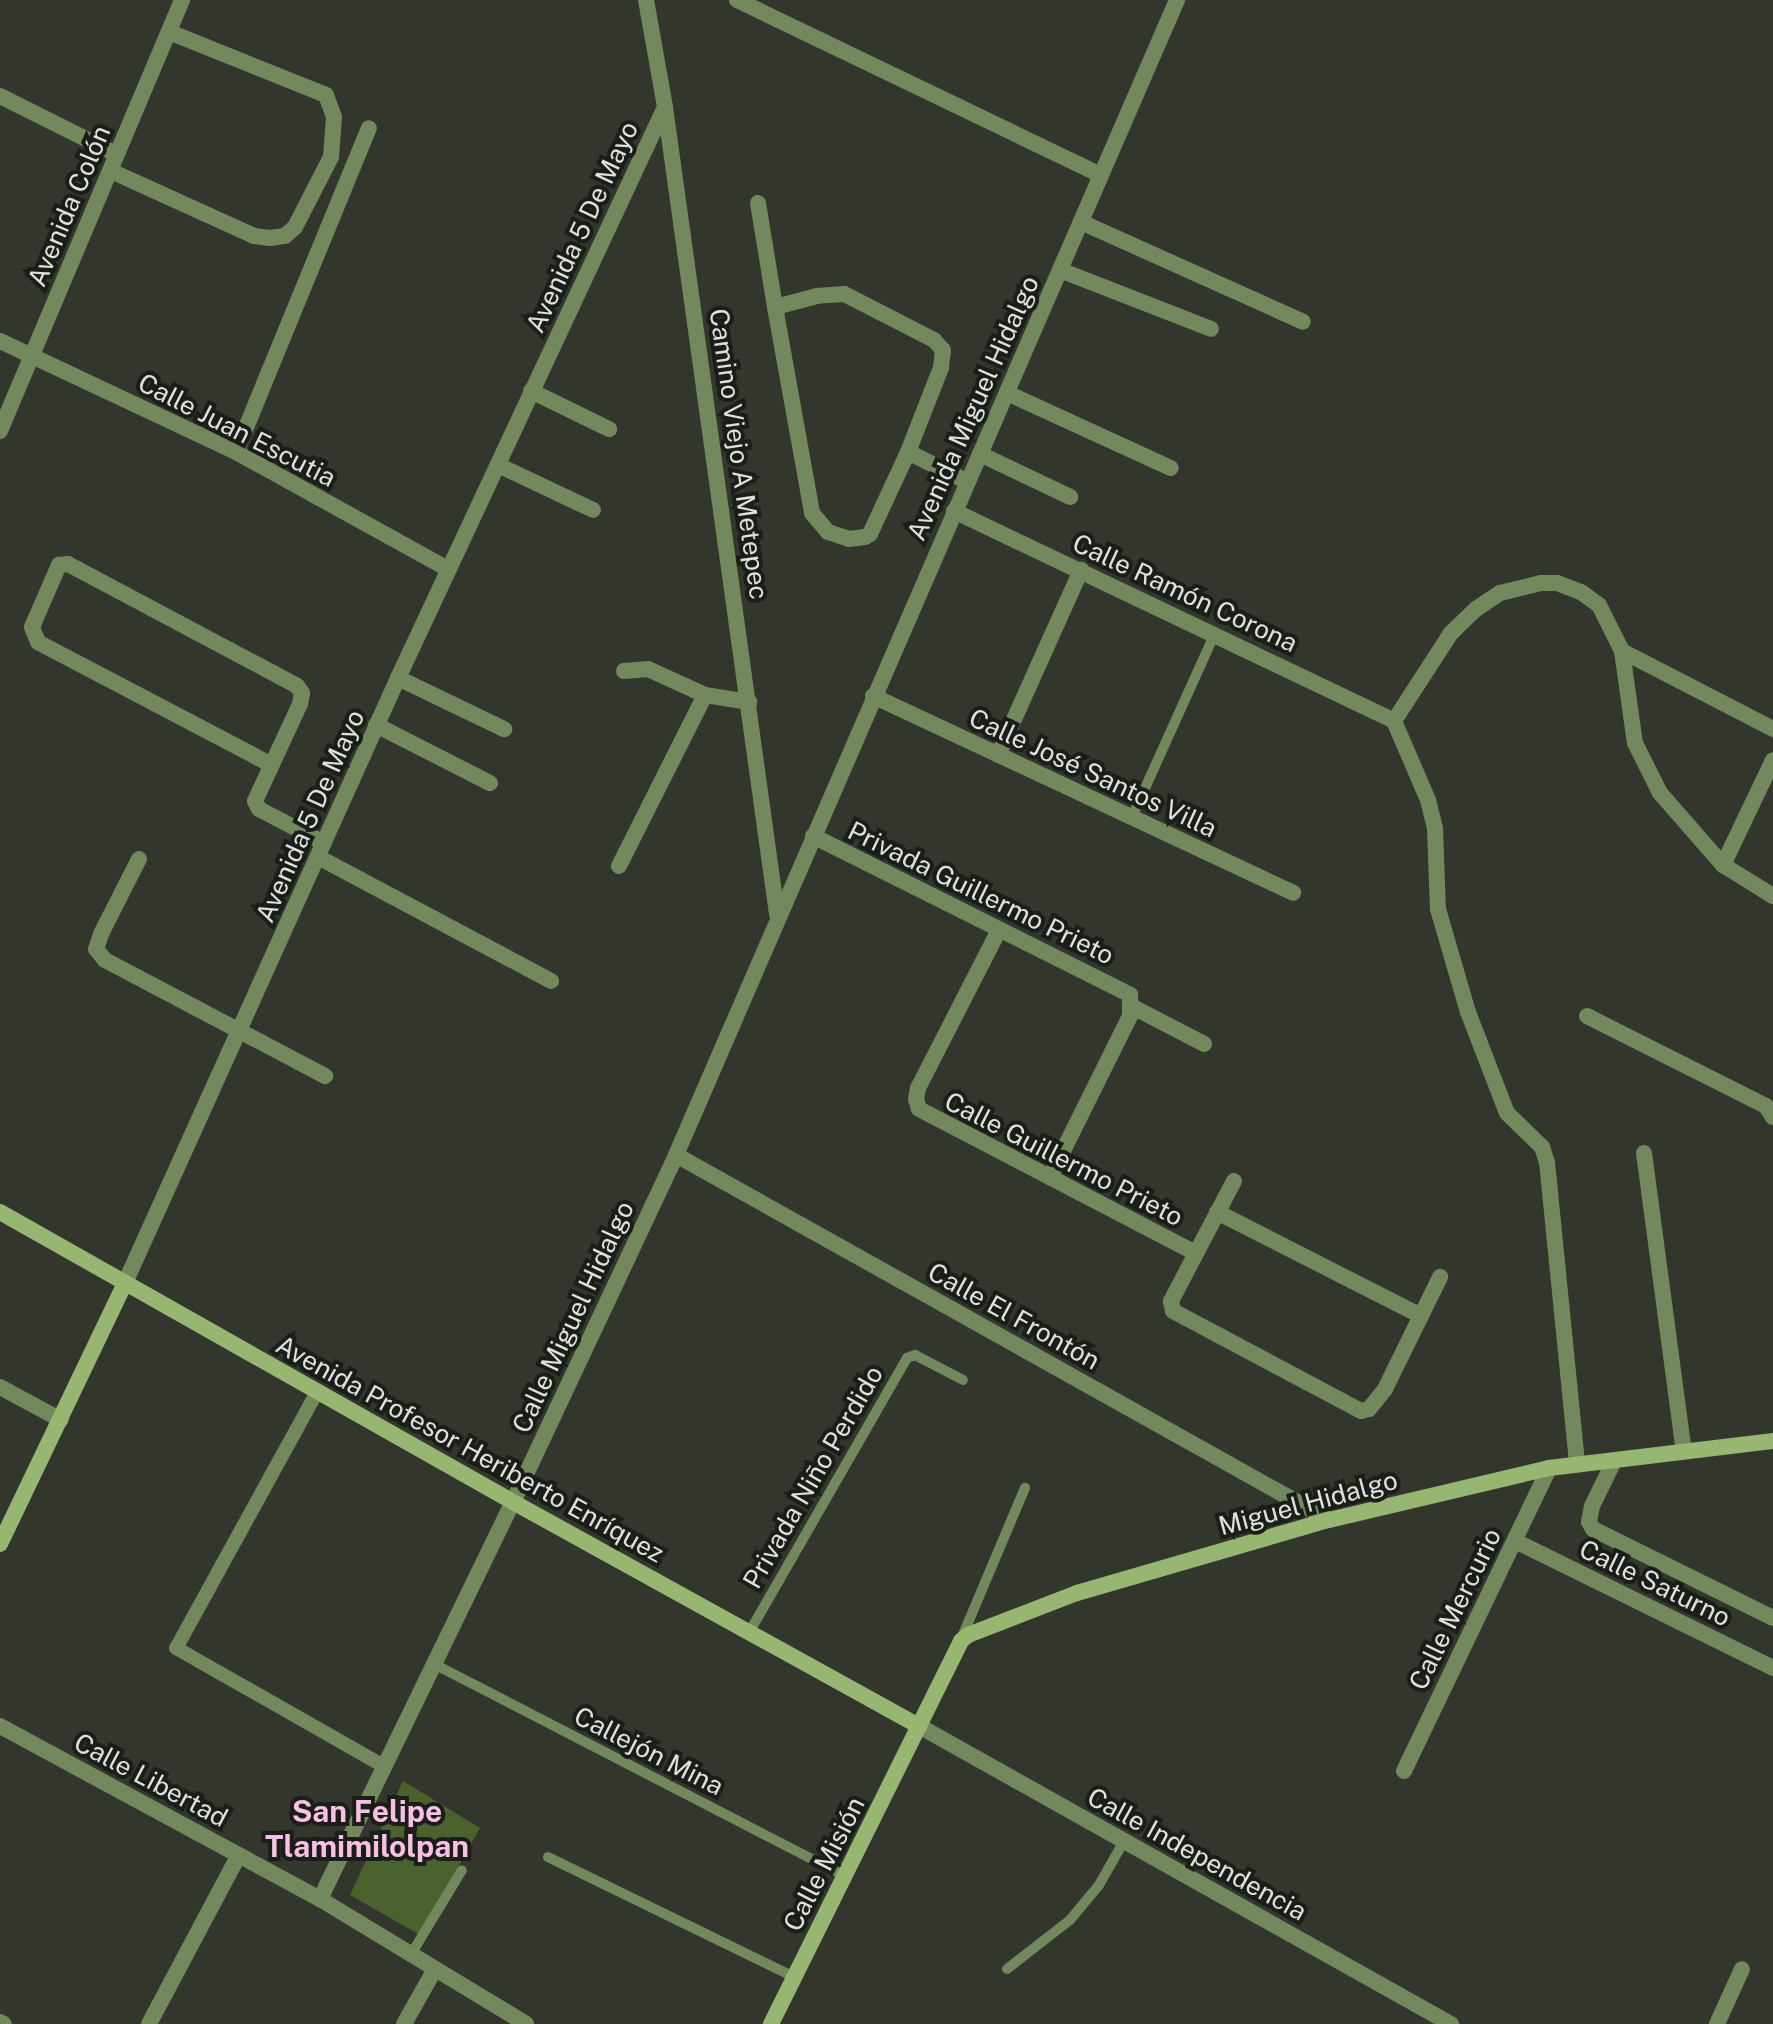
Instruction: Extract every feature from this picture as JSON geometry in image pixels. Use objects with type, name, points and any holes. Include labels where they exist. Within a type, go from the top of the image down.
[{"type":"main road","name":"Avenida Profesor Heriberto Enríquez","points":[[0,1212],[513,1502],[919,1726]]},
{"type":"main road","name":"Avenida 5 De Mayo","points":[[0,1544],[125,1283]]},
{"type":"main road","name":"Miguel Hidalgo","points":[[961,1641],[976,1631],[1077,1593],[1329,1520],[1549,1468],[1773,1441]]},
{"type":"main road","points":[[919,1726],[961,1641]]},
{"type":"main road","name":"Calle Misión","points":[[771,2024],[919,1726]]},
{"type":"street","name":"Avenida Colón","points":[[0,431],[182,0]]},
{"type":"street","name":"Camino Viejo A Metepec","points":[[646,0],[665,107],[777,915]]},
{"type":"street","points":[[737,0],[1100,175]]},
{"type":"street","name":"Avenida Miguel Hidalgo","points":[[813,836],[1177,0]]},
{"type":"street","points":[[111,171],[254,236],[270,238],[285,236],[295,227],[331,157],[334,117],[326,95],[169,32]]},
{"type":"street","points":[[0,96],[116,154]]},
{"type":"street","name":"Avenida 5 De Mayo","points":[[125,1283],[376,725],[665,107]]},
{"type":"street","points":[[236,452],[369,128]]},
{"type":"street","points":[[758,203],[775,307],[808,500],[818,525],[857,540],[870,534],[908,452],[941,368],[940,345],[844,294],[817,296],[775,307]]},
{"type":"street","points":[[1081,222],[1303,322]]},
{"type":"street","points":[[1060,270],[1211,329]]},
{"type":"street","name":"Calle Juan Escutia","points":[[0,341],[236,452],[448,569]]},
{"type":"street","points":[[531,391],[609,429]]},
{"type":"street","points":[[1007,393],[1171,468]]},
{"type":"street","points":[[908,452],[968,482]]},
{"type":"street","points":[[980,454],[1070,497]]},
{"type":"street","points":[[498,465],[593,510]]},
{"type":"street","name":"Calle Ramón Corona","points":[[954,511],[1394,721]]},
{"type":"street","points":[[270,764],[38,642],[32,627],[57,570],[68,564],[297,686],[302,693],[300,704],[255,795],[256,805],[321,850],[551,981]]},
{"type":"street","points":[[998,755],[1081,570]]},
{"type":"street","points":[[1577,1465],[1547,1162],[1542,1147],[1507,1113],[1468,1012],[1438,909],[1435,829],[1428,800],[1394,721],[1451,633],[1500,593],[1523,586],[1557,583],[1581,592],[1599,605],[1622,651],[1635,743],[1660,793],[1723,865],[1773,896]]},
{"type":"street","points":[[1622,651],[1773,729]]},
{"type":"street","points":[[624,671],[648,669],[705,695],[749,702]]},
{"type":"street","points":[[398,678],[504,729]]},
{"type":"street","points":[[619,866],[705,695]]},
{"type":"street","name":"Calle José Santos Villa","points":[[873,696],[1293,893]]},
{"type":"street","points":[[376,725],[490,783]]},
{"type":"street","points":[[1723,865],[1773,760]]},
{"type":"street","name":"Calle Miguel Hidalgo","points":[[320,1899],[513,1502],[676,1155],[813,836]]},
{"type":"street","name":"Privada Guillermo Prieto","points":[[813,836],[1130,999],[1204,1044]]},
{"type":"street","points":[[139,859],[96,949],[105,960],[325,1076]]},
{"type":"street","name":"Calle Guillermo Prieto","points":[[999,930],[918,1088],[916,1099],[925,1115],[1196,1253]]},
{"type":"street","points":[[1050,1177],[1130,999]]},
{"type":"street","points":[[1587,1016],[1766,1106],[1773,1117]]},
{"type":"street","points":[[1644,1153],[1684,1451]]},
{"type":"street","name":"Calle El Frontón","points":[[676,1155],[1329,1520]]},
{"type":"street","points":[[1234,1181],[1171,1301],[1175,1315],[1361,1411],[1375,1404],[1385,1389],[1440,1277]]},
{"type":"street","points":[[1217,1212],[1421,1316]]},
{"type":"street","points":[[0,1387],[61,1420]]},
{"type":"street","points":[[317,1392],[176,1648],[384,1766]]},
{"type":"street","points":[[1614,1461],[1592,1506],[1589,1522],[1593,1529],[1773,1618]]},
{"type":"street","name":"Calle Mercurio","points":[[1404,1771],[1549,1468]]},
{"type":"street","name":"Calle Saturno","points":[[1515,1541],[1773,1668]]},
{"type":"street","name":"Calle Libertad","points":[[0,1726],[320,1899],[526,2024]]},
{"type":"street","name":"Calle Independencia","points":[[919,1726],[1451,2024]]},
{"type":"street","points":[[149,2024],[239,1855]]},
{"type":"street","points":[[404,2024],[435,1969]]},
{"type":"street","points":[[1717,2024],[1742,1969]]},
{"type":"lane","points":[[1132,817],[1215,633]]},
{"type":"lane","name":"Privada Niño Perdido","points":[[750,1631],[907,1358],[919,1357],[963,1380]]},
{"type":"lane","points":[[961,1641],[1025,1488]]},
{"type":"lane","name":"Callejón Mina","points":[[434,1664],[845,1876]]},
{"type":"lane","points":[[1007,1969],[1070,1920],[1099,1885],[1124,1841]]},
{"type":"lane","points":[[548,1857],[794,1977]]},
{"type":"lane","points":[[410,1956],[462,1870]]},
{"type":"green space","points":[[403,1781],[480,1828],[420,1935],[350,1895]]},
{"type":"district","name":"San Felipe Tlamimilolpan","points":[[367,1828]]}]
